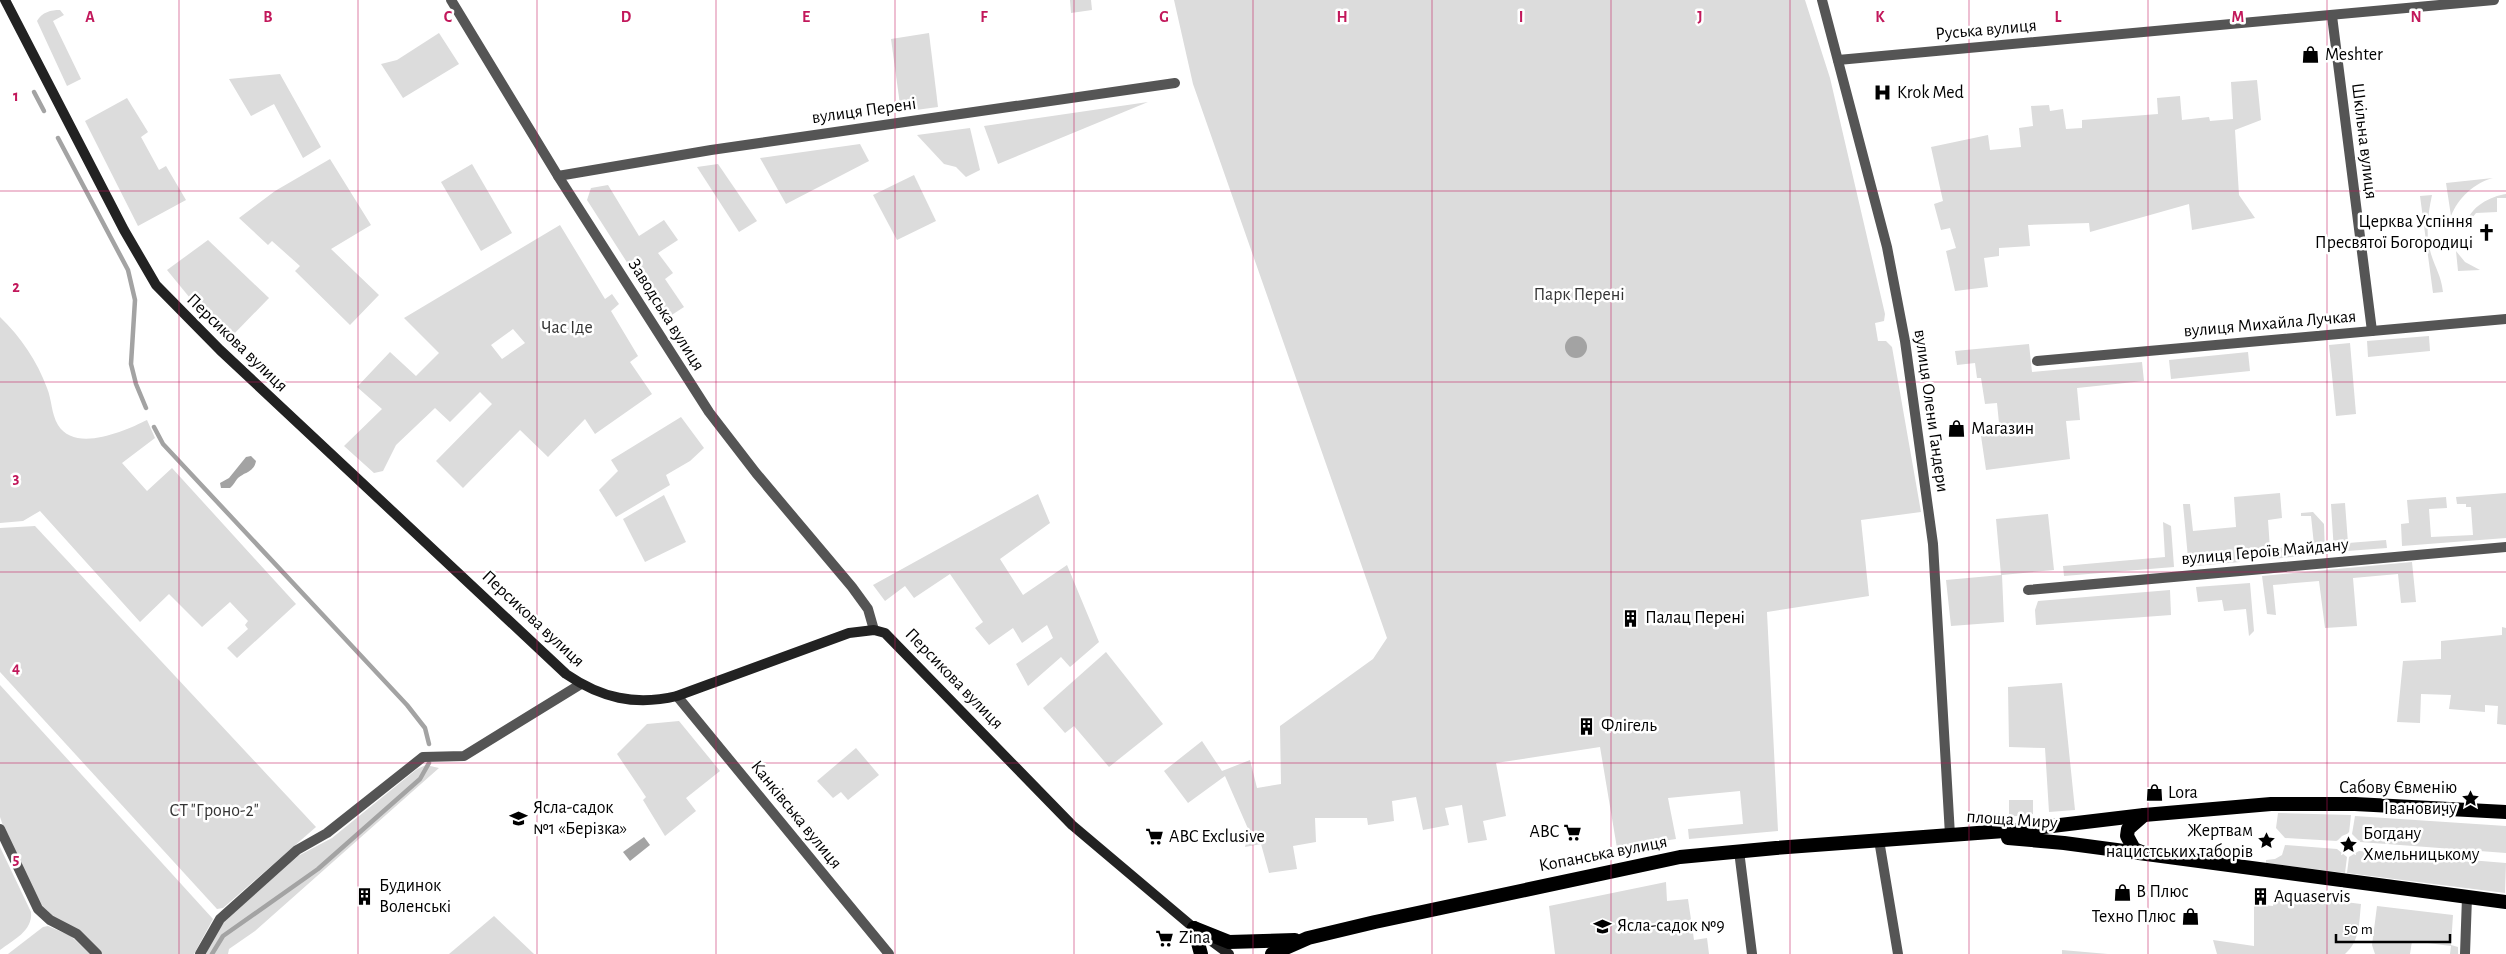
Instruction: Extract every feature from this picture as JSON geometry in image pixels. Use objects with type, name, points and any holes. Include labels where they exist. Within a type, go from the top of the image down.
[{"type":"highway","name":"площа Миру","points":[[1950,835],[2018,830],[2144,815],[2271,804],[2355,804],[2506,812]]},
{"type":"highway","points":[[2144,815],[2128,829],[2126,836],[2134,849],[2150,855]]},
{"type":"highway","name":"площа Миру","points":[[1950,835],[2028,839],[2506,902]]},
{"type":"highway","name":"Копанська вулиця","points":[[1272,954],[1308,938],[1644,864],[1740,851],[1950,835]]},
{"type":"highway","points":[[1194,928],[1230,942],[1257,943],[1308,938]]},
{"type":"highway","points":[[1194,928],[1201,954]]},
{"type":"main road","name":"Персикова вулиця","points":[[5,0],[124,230],[142,263],[161,290],[220,350],[566,674],[595,691],[626,700],[657,701],[677,696],[849,633],[874,630],[885,633],[895,641],[1072,825],[1194,928],[1230,954]]},
{"type":"main road","name":"Персикова вулиця","points":[[1194,928],[1207,954]]},
{"type":"street","name":"Заводська вулиця","points":[[451,0],[558,176],[708,412],[750,467],[868,609],[874,630]]},
{"type":"street","name":"вулиця Олени Гандери","points":[[1822,0],[1886,247],[1905,341],[1932,544],[1950,835]]},
{"type":"street","name":"Руська вулиця","points":[[1838,60],[2494,0]]},
{"type":"street","name":"Шкільна вулиця","points":[[2332,16],[2372,331]]},
{"type":"street","name":"вулиця Перені","points":[[558,176],[711,150],[1175,83]]},
{"type":"street","name":"вулиця Михайла Лучкая","points":[[2037,361],[2506,319]]},
{"type":"street","name":"вулиця Героїв Майдану","points":[[2028,590],[2506,547]]},
{"type":"street","points":[[200,954],[220,919],[297,850],[327,833],[422,757],[429,755],[451,758],[464,756],[581,684]]},
{"type":"street","name":"Канківська вулиця","points":[[677,696],[889,954]]},
{"type":"street","points":[[0,829],[9,852],[38,909],[50,920],[77,934],[97,954]]},
{"type":"street","points":[[1879,840],[1898,954]]},
{"type":"street","points":[[1740,851],[1752,954]]},
{"type":"street","points":[[2465,954],[2467,897]]},
{"type":"green space","points":[[1070,0],[1091,0],[1092,10],[1071,13]]},
{"type":"green space","name":"Парк Перені","points":[[1174,0],[1805,0],[1830,78],[1885,314],[1884,321],[1875,323],[1878,341],[1886,341],[1892,347],[1921,512],[1861,520],[1869,596],[1767,612],[1778,831],[1689,839],[1688,829],[1743,824],[1740,791],[1668,798],[1676,839],[1617,848],[1600,747],[1496,763],[1506,816],[1483,821],[1487,840],[1468,843],[1462,805],[1445,808],[1449,825],[1423,830],[1416,797],[1392,801],[1394,821],[1368,825],[1367,818],[1315,818],[1316,842],[1293,846],[1297,869],[1269,873],[1261,844],[1245,847],[1249,831],[1225,776],[1188,803],[1164,771],[1202,741],[1222,771],[1250,760],[1257,788],[1281,784],[1280,726],[1373,659],[1387,638],[1193,84]]},
{"type":"green space","points":[[60,10],[64,15],[53,21],[81,79],[67,86],[37,21],[41,15],[47,12]]},
{"type":"green space","points":[[439,33],[459,64],[403,98],[381,64],[397,60]]},
{"type":"green space","points":[[929,33],[938,107],[901,112],[891,39]]},
{"type":"green space","points":[[280,74],[321,147],[303,158],[274,104],[251,116],[229,79]]},
{"type":"green space","points":[[2257,80],[2261,120],[2235,130],[2239,195],[2255,218],[2192,230],[2189,204],[2090,232],[2089,223],[2028,225],[2030,246],[1999,248],[1999,256],[1984,258],[1988,287],[1955,291],[1946,251],[1956,248],[1950,228],[1941,230],[1934,204],[1943,201],[1931,147],[1988,135],[1990,150],[2021,147],[2019,128],[2033,126],[2031,106],[2049,105],[2050,111],[2063,109],[2066,129],[2082,128],[2082,120],[2158,114],[2157,98],[2180,96],[2182,120],[2209,117],[2210,121],[2233,119],[2231,82]]},
{"type":"green space","points":[[127,98],[148,132],[141,137],[159,170],[166,166],[186,200],[138,226],[85,121]]},
{"type":"green space","points":[[1148,102],[998,164],[984,126]]},
{"type":"green space","points":[[970,128],[980,170],[966,177],[956,167],[944,164],[917,135]]},
{"type":"green space","points":[[860,144],[869,161],[786,204],[760,158]]},
{"type":"green space","points":[[330,159],[371,225],[331,249],[379,295],[350,325],[295,271],[300,266],[272,241],[268,245],[239,218],[275,191]]},
{"type":"green space","points":[[472,164],[512,233],[481,251],[441,182]]},
{"type":"green space","points":[[718,164],[757,221],[739,232],[697,167]]},
{"type":"green space","points":[[914,175],[936,221],[897,240],[873,195]]},
{"type":"green space","points":[[2493,178],[2473,187],[2462,197],[2451,216],[2446,183]]},
{"type":"green space","points":[[608,185],[639,236],[664,220],[678,240],[658,253],[673,273],[665,279],[684,307],[664,320],[587,200],[591,188]]},
{"type":"green space","points":[[2506,194],[2506,198],[2497,198],[2497,212],[2476,213],[2467,224],[2472,212],[2482,203]]},
{"type":"green space","points":[[2432,195],[2428,217],[2428,239],[2443,292],[2433,293],[2420,196]]},
{"type":"green space","name":"Час Іде","points":[[560,225],[605,299],[612,294],[619,304],[611,311],[638,356],[630,362],[652,394],[595,434],[585,419],[548,457],[520,430],[463,488],[436,461],[492,404],[480,392],[450,422],[435,408],[396,445],[383,471],[374,473],[344,446],[382,409],[357,387],[390,352],[416,376],[439,353],[404,318]],"holes":[[[513,329],[525,343],[502,359],[491,345]]]},
{"type":"green space","points":[[208,240],[269,298],[230,338],[199,309],[167,270]]},
{"type":"green space","points":[[2456,251],[2465,262],[2480,270],[2458,271]]},
{"type":"green space","points":[[0,317],[15,333],[33,359],[47,388],[58,425],[66,433],[76,438],[101,437],[114,434],[147,420],[155,438],[122,463],[147,491],[172,468],[296,604],[237,658],[227,648],[248,629],[245,625],[248,621],[230,602],[202,627],[169,594],[140,622],[40,511],[23,521],[0,523]]},
{"type":"green space","points":[[2429,336],[2430,351],[2368,357],[2367,341]]},
{"type":"green space","points":[[2350,343],[2356,414],[2336,416],[2329,345]]},
{"type":"green space","points":[[2029,344],[2032,372],[2142,362],[2144,381],[2077,388],[2080,420],[2066,421],[2070,459],[1986,470],[1981,436],[2000,433],[1997,403],[1985,404],[1981,378],[1977,378],[1975,363],[1957,365],[1955,351]]},
{"type":"green space","points":[[2248,352],[2250,371],[2171,379],[2169,360]]},
{"type":"green space","points":[[681,417],[704,448],[690,461],[666,475],[670,485],[616,517],[599,490],[618,471],[611,460]]},
{"type":"green space","points":[[2280,493],[2282,518],[2268,520],[2270,549],[2239,552],[2240,562],[2196,566],[2188,558],[2183,504],[2190,504],[2193,531],[2236,527],[2234,497]]},
{"type":"green space","points":[[2506,493],[2506,538],[2402,546],[2401,524],[2409,523],[2407,500],[2446,497],[2447,508],[2429,509],[2431,537],[2473,535],[2471,507],[2466,507],[2466,504],[2457,504],[2456,497]]},
{"type":"green space","points":[[1038,494],[1050,523],[1000,559],[1023,595],[1067,565],[1099,642],[1070,667],[1061,657],[1028,686],[1016,664],[1053,638],[1047,625],[1022,643],[1013,628],[989,645],[975,628],[983,622],[950,574],[914,598],[905,586],[885,601],[873,585]]},
{"type":"green space","points":[[664,495],[686,542],[645,562],[623,519]]},
{"type":"green space","points":[[2345,503],[2348,543],[2386,540],[2387,548],[2334,552],[2331,504]]},
{"type":"green space","points":[[2313,512],[2324,524],[2325,554],[2271,559],[2270,549],[2314,545],[2311,516],[2301,516],[2301,513]]},
{"type":"green space","points":[[2048,514],[2054,570],[2002,575],[2004,622],[1951,626],[1946,580],[2001,575],[1996,519]]},
{"type":"green space","points":[[2163,522],[2171,526],[2174,567],[2064,576],[2063,566],[2165,557]]},
{"type":"green space","name":"СТ \"Гроно-2\"","points":[[35,526],[316,827],[223,908],[217,909],[0,672],[0,528]]},
{"type":"green space","points":[[2412,562],[2416,602],[2401,603],[2398,574],[2353,578],[2357,626],[2325,628],[2319,581],[2273,585],[2276,615],[2267,614],[2262,576]]},
{"type":"green space","points":[[2250,583],[2254,631],[2249,636],[2246,609],[2224,611],[2222,600],[2198,602],[2196,587]]},
{"type":"green space","points":[[2170,590],[2171,615],[2036,625],[2035,610],[2038,601]]},
{"type":"green space","points":[[2502,627],[2506,628],[2506,725],[2497,724],[2498,706],[2485,705],[2485,712],[2449,709],[2451,695],[2421,694],[2420,723],[2397,722],[2403,661],[2441,659],[2441,641],[2502,635]]},
{"type":"green space","points":[[1106,652],[1163,724],[1109,767],[1074,726],[1065,733],[1043,708]]},
{"type":"green space","points":[[2062,683],[2075,810],[2049,812],[2045,748],[2009,747],[2008,687]]},
{"type":"green space","name":"СТ \"Гроно-2\"","points":[[0,685],[213,919],[194,954],[102,954],[79,932],[51,916],[42,908],[9,843],[0,817]]},
{"type":"green space","points":[[679,721],[720,771],[686,798],[696,811],[665,836],[643,800],[646,797],[617,754],[647,724]]},
{"type":"green space","points":[[856,748],[879,775],[848,800],[841,792],[833,798],[817,781]]},
{"type":"green space","points":[[426,765],[439,768],[255,931],[229,949],[228,954],[206,954],[218,927],[298,856],[332,838],[417,769]]},
{"type":"green space","points":[[2009,800],[2033,800],[2033,814],[2009,817]]},
{"type":"green space","points":[[2278,813],[2351,815],[2349,833],[2337,841],[2285,838],[2276,828]]},
{"type":"green space","points":[[2355,816],[2506,826],[2506,853],[2360,842],[2352,834]]},
{"type":"green space","points":[[2285,845],[2337,849],[2347,857],[2345,873],[2266,863],[2266,860],[2275,859],[2282,855]]},
{"type":"green space","points":[[0,847],[31,912],[31,919],[29,925],[16,939],[0,950]]},
{"type":"green space","points":[[2359,851],[2506,863],[2505,893],[2347,873],[2349,857]]},
{"type":"green space","name":"Ясла-садок №9","points":[[1666,882],[1667,901],[1688,899],[1694,940],[1707,938],[1709,954],[1555,954],[1549,906]]},
{"type":"green space","points":[[2275,893],[2361,904],[2358,931],[2350,949],[2345,954],[2217,954],[2213,940],[2254,946],[2254,904],[2273,906]]},
{"type":"green space","points":[[2377,906],[2453,915],[2451,945],[2458,947],[2458,954],[2450,954],[2451,946],[2412,941],[2410,954],[2375,954],[2372,945]]},
{"type":"green space","points":[[494,916],[534,954],[449,954]]},
{"type":"green space","points":[[48,926],[71,936],[90,954],[8,954],[43,927]]},
{"type":"green space","points":[[2062,950],[2108,954],[2062,954]]},
{"type":"shaded area","points":[[1576,336],[1584,339],[1587,347],[1584,355],[1576,358],[1568,355],[1565,347],[1568,339]]},
{"type":"shaded area","points":[[251,456],[256,461],[255,465],[238,478],[233,486],[221,488],[220,483],[229,478],[246,457]]},
{"type":"shaded area","points":[[644,837],[650,845],[630,861],[623,852]]},
{"type":"waterway","points":[[34,92],[44,111]]},
{"type":"waterway","points":[[58,138],[128,270],[135,300],[131,364],[136,384],[146,408]]},
{"type":"waterway","points":[[154,427],[163,444],[407,705],[425,728],[429,744]]},
{"type":"waterway","points":[[212,954],[223,936],[318,869],[420,779],[429,763]]},
{"type":"place","name":"Meshter","points":[[2311,55]]},
{"type":"place","name":"Krok Med","points":[[1883,93]]},
{"type":"place","name":"Церква Успіння Пресвятої Богородиці","points":[[2487,232]]},
{"type":"place","name":"Магазин","points":[[1957,429]]},
{"type":"place","name":"Палац Перені","points":[[1631,618]]},
{"type":"place","name":"Флігель","points":[[1587,726]]},
{"type":"place","name":"Lora","points":[[2154,793]]},
{"type":"place","name":"Сабову Євменію Івановичу","points":[[2471,798]]},
{"type":"place","name":"Ясла-садок №1 «Берізка»","points":[[519,818]]},
{"type":"place","name":"ABC","points":[[1573,832]]},
{"type":"place","name":"ABC Exclusive","points":[[1155,837]]},
{"type":"place","name":"Жертвам нацистських таборів","points":[[2267,841]]},
{"type":"place","name":"Богдану Хмельницькому","points":[[2349,844]]},
{"type":"place","name":"В Плюс","points":[[2122,892]]},
{"type":"place","name":"Будинок Воленські","points":[[365,896]]},
{"type":"place","name":"Aquaservis","points":[[2260,897]]},
{"type":"place","name":"Техно Плюс","points":[[2190,917]]},
{"type":"place","name":"Ясла-садок №9","points":[[1603,926]]},
{"type":"place","name":"Zina","points":[[1165,938]]}]
